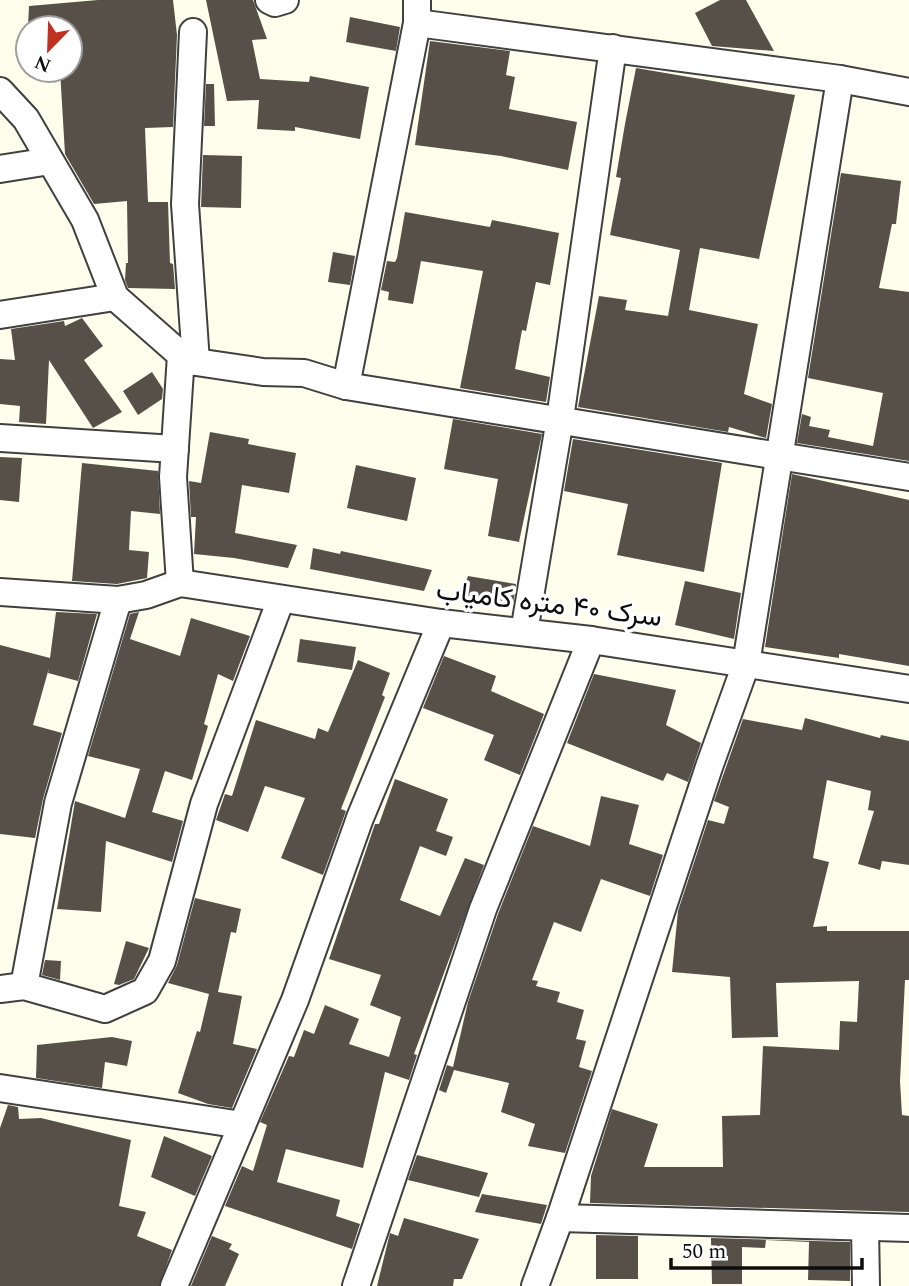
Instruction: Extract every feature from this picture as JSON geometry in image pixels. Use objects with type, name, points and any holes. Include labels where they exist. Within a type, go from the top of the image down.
[{"type":"street","points":[[269,0],[275,3],[285,0]]},
{"type":"street","points":[[346,386],[417,11],[613,48],[840,79],[909,92]]},
{"type":"street","points":[[0,592],[118,600],[146,595],[180,583],[173,477],[189,359],[186,204],[194,32]]},
{"type":"street","points":[[524,632],[560,419],[613,48]]},
{"type":"street","points":[[535,1286],[561,1218],[709,767],[746,664],[782,455],[840,79]]},
{"type":"street","points":[[0,91],[26,119],[86,220],[115,297],[189,359],[263,372],[304,373],[346,386],[909,477]]},
{"type":"street","points":[[0,169],[50,161]]},
{"type":"street","points":[[0,314],[115,297]]},
{"type":"street","points":[[0,438],[175,449]]},
{"type":"street","name":"سرک ۴۰ متره کامیاب","points":[[180,583],[441,623],[591,640],[909,690]]},
{"type":"street","points":[[118,600],[58,803],[12,987],[105,1009],[145,991],[162,961],[204,804],[282,599]]},
{"type":"street","points":[[174,1286],[295,1000],[359,818],[441,623]]},
{"type":"street","points":[[356,1286],[483,909],[591,640]]},
{"type":"street","points":[[0,1088],[242,1125]]},
{"type":"street","points":[[561,1218],[909,1228]]},
{"type":"street","points":[[865,1227],[866,1286]]},
{"type":"building","points":[[98,0],[173,0],[177,35],[173,127],[145,128],[148,202],[168,202],[170,263],[173,264],[175,289],[128,288],[125,280],[128,263],[127,201],[94,204],[65,154],[61,84],[84,84],[84,14],[29,14],[29,6]]},
{"type":"building","points":[[206,0],[253,0],[267,39],[252,40],[260,79],[309,82],[310,76],[369,87],[360,139],[295,127],[295,131],[257,129],[259,100],[227,101]]},
{"type":"building","points":[[720,0],[746,0],[774,51],[712,46],[695,13]]},
{"type":"building","points":[[350,17],[400,27],[396,51],[346,42]]},
{"type":"building","points":[[430,41],[510,51],[506,75],[515,77],[509,109],[577,122],[568,170],[501,156],[415,145]]},
{"type":"building","points":[[636,68],[795,95],[759,259],[700,248],[689,310],[758,324],[744,394],[772,404],[766,438],[729,427],[728,432],[578,407],[599,296],[627,300],[625,310],[668,316],[680,250],[610,235],[621,178],[616,177]]},
{"type":"building","points":[[206,84],[214,84],[215,126],[204,126]]},
{"type":"building","points":[[203,155],[242,156],[241,208],[201,207]]},
{"type":"building","points":[[841,173],[901,181],[896,224],[892,224],[879,288],[909,292],[909,461],[797,443],[802,414],[811,417],[809,426],[830,430],[828,437],[873,446],[883,393],[808,378]]},
{"type":"building","points":[[405,212],[490,227],[492,220],[559,233],[550,285],[536,282],[526,331],[522,330],[515,369],[550,377],[546,402],[460,388],[483,271],[421,261],[413,304],[388,300],[389,292],[381,290],[387,261],[395,262],[397,258]]},
{"type":"building","points":[[333,252],[355,256],[350,285],[328,282]]},
{"type":"building","points":[[82,318],[103,346],[84,360],[122,412],[93,428],[49,360],[46,424],[19,422],[20,406],[0,404],[0,359],[15,360],[11,329],[64,321],[65,326]]},
{"type":"building","points":[[152,372],[163,389],[162,399],[138,415],[123,391]]},
{"type":"building","points":[[453,419],[542,434],[519,542],[488,536],[498,479],[444,469]]},
{"type":"building","points":[[210,432],[249,439],[248,444],[296,453],[289,493],[242,485],[235,533],[297,545],[288,568],[194,554],[196,517],[191,517],[189,481],[201,483]]},
{"type":"building","points":[[573,439],[722,463],[704,572],[617,555],[628,504],[564,491]]},
{"type":"building","points":[[0,457],[22,458],[19,502],[0,500]]},
{"type":"building","points":[[82,463],[158,471],[160,514],[131,511],[129,550],[149,552],[147,578],[117,584],[72,581]]},
{"type":"building","points":[[356,465],[416,478],[407,521],[347,508]]},
{"type":"building","points":[[792,474],[909,500],[909,666],[839,654],[839,658],[765,647]]},
{"type":"building","points":[[313,548],[340,554],[341,551],[432,570],[424,591],[310,569]]},
{"type":"building","points":[[468,576],[516,584],[513,604],[461,595]]},
{"type":"building","points":[[685,581],[741,593],[734,639],[675,625]]},
{"type":"building","points":[[56,612],[97,614],[78,681],[48,673],[49,668],[33,725],[62,733],[35,838],[0,834],[0,645],[50,658]]},
{"type":"building","points":[[139,612],[130,639],[180,656],[191,618],[250,636],[233,681],[218,674],[204,724],[208,726],[192,780],[165,771],[152,812],[183,821],[172,862],[106,841],[101,912],[57,909],[75,801],[125,818],[140,769],[88,756],[130,614]]},
{"type":"building","points":[[300,639],[356,647],[352,670],[297,662]]},
{"type":"building","points":[[444,656],[496,676],[491,691],[544,714],[520,775],[484,760],[494,735],[423,708]]},
{"type":"building","points":[[358,660],[390,673],[382,695],[385,697],[341,809],[346,811],[323,875],[281,858],[305,798],[265,786],[248,832],[216,820],[225,794],[232,796],[256,720],[315,739],[318,728],[328,732]]},
{"type":"building","points":[[594,674],[676,690],[666,725],[701,743],[688,782],[667,773],[663,781],[567,743]]},
{"type":"building","points":[[805,718],[880,738],[881,735],[909,741],[909,865],[882,861],[880,870],[858,864],[874,811],[868,810],[871,791],[827,780],[813,858],[829,862],[813,927],[827,926],[827,931],[909,931],[909,980],[905,980],[900,1081],[902,1115],[909,1116],[909,1212],[590,1203],[591,1176],[612,1109],[658,1124],[644,1167],[723,1167],[722,1116],[760,1115],[763,1046],[839,1050],[840,1021],[857,1022],[859,981],[776,983],[778,1037],[732,1038],[730,977],[672,972],[678,911],[708,820],[724,824],[729,807],[714,801],[743,719],[802,730]]},
{"type":"building","points":[[395,779],[448,799],[436,831],[453,837],[446,856],[420,846],[400,900],[440,916],[465,858],[484,865],[414,1054],[417,1055],[409,1080],[385,1072],[363,1168],[286,1149],[277,1182],[340,1200],[336,1216],[360,1224],[352,1249],[225,1206],[242,1166],[253,1171],[267,1125],[260,1122],[289,1056],[294,1057],[304,1030],[314,1034],[325,1005],[359,1019],[349,1044],[389,1057],[401,1017],[370,1005],[381,975],[329,959],[375,824],[379,824]]},
{"type":"building","points":[[601,796],[639,805],[629,844],[663,855],[650,896],[601,879],[581,932],[554,922],[532,980],[538,981],[536,986],[560,992],[557,1002],[584,1010],[576,1039],[586,1041],[579,1067],[592,1071],[565,1153],[528,1146],[535,1124],[501,1112],[509,1083],[454,1070],[446,1093],[439,1090],[447,1065],[453,1067],[468,1002],[498,914],[533,826],[590,846]]},
{"type":"building","points":[[195,898],[241,909],[236,933],[231,932],[218,992],[242,996],[233,1044],[257,1049],[232,1108],[208,1104],[178,1093],[197,1031],[200,1032],[209,994],[168,983],[177,965]]},
{"type":"building","points":[[126,941],[149,948],[134,979],[119,985],[114,984]]},
{"type":"building","points":[[45,960],[61,961],[60,980],[42,975]]},
{"type":"building","points":[[112,1037],[132,1041],[127,1066],[105,1062],[102,1088],[36,1078],[37,1045]]},
{"type":"building","points":[[8,1105],[18,1107],[19,1119],[41,1118],[131,1140],[119,1206],[146,1212],[137,1236],[172,1250],[159,1286],[0,1286],[0,1128]]},
{"type":"building","points":[[164,1136],[212,1156],[195,1196],[151,1177]]},
{"type":"building","points":[[417,1155],[488,1173],[479,1197],[408,1180]]},
{"type":"building","points":[[482,1194],[547,1205],[541,1224],[475,1212]]},
{"type":"building","points":[[404,1218],[479,1239],[462,1279],[454,1279],[453,1286],[377,1286],[390,1233],[398,1236]]},
{"type":"building","points":[[596,1235],[638,1236],[638,1279],[596,1279]]},
{"type":"building","points":[[212,1236],[232,1244],[229,1249],[239,1254],[225,1286],[191,1286]]},
{"type":"building","points":[[711,1238],[850,1242],[850,1281],[808,1280],[809,1242],[766,1240],[765,1248],[742,1247],[742,1284],[712,1284]]}]
